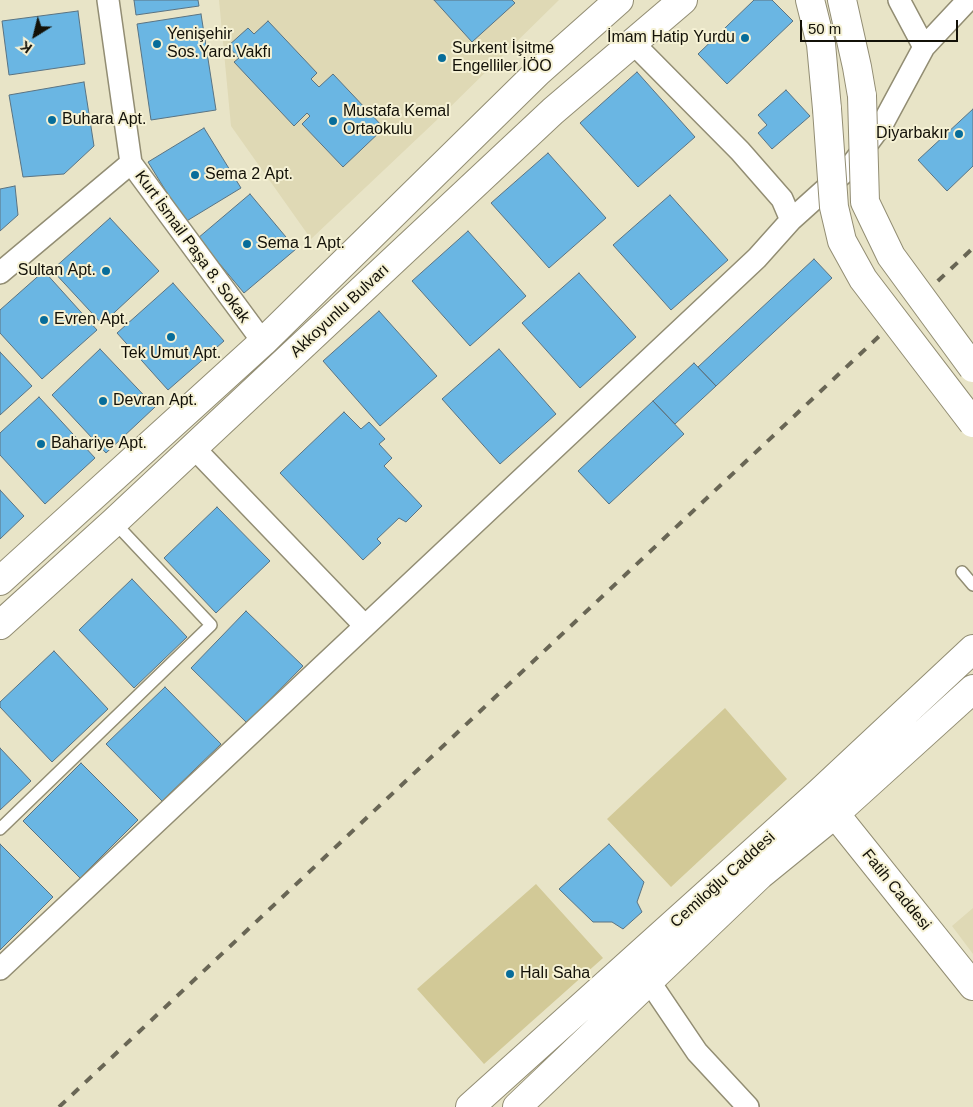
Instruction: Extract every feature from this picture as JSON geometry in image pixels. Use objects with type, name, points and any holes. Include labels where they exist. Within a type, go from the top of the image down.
[{"type":"main road","name":"Akkoyunlu Bulvarı","points":[[0,581],[263,342],[538,72],[619,0]]},
{"type":"main road","name":"Akkoyunlu Bulvarı","points":[[0,624],[194,448],[553,111],[683,0]]},
{"type":"main road","points":[[810,0],[821,44],[834,207],[842,241],[863,279],[973,423]]},
{"type":"main road","points":[[842,0],[862,96],[865,202],[891,256],[973,368]]},
{"type":"main road","name":"Cemiloğlu Caddesi","points":[[517,1107],[760,875],[973,650]]},
{"type":"main road","name":"Cemiloğlu Caddesi","points":[[470,1107],[827,804],[973,689]]},
{"type":"main road","name":"Fatih Caddesi","points":[[827,804],[973,986]]},
{"type":"street","name":"Kurt İsmail Paşa 8. Sokak","points":[[108,0],[131,163],[263,342]]},
{"type":"street","points":[[899,0],[924,47]]},
{"type":"street","points":[[0,969],[757,258],[791,220],[850,166],[883,123],[924,47],[968,0]]},
{"type":"street","points":[[633,43],[740,152],[782,199],[791,220]]},
{"type":"street","points":[[0,273],[131,163]]},
{"type":"street","points":[[194,448],[365,626]]},
{"type":"street","points":[[649,981],[698,1052],[748,1107]]},
{"type":"lane","points":[[0,829],[211,625],[114,522]]},
{"type":"lane","points":[[962,572],[973,585]]},
{"type":"shaded area","name":"Mustafa Kemal Ortaokulu","points":[[219,0],[559,0],[440,117],[311,239],[231,126]]},
{"type":"shaded area","points":[[725,708],[787,779],[671,887],[607,819]]},
{"type":"shaded area","name":"Halı Saha","points":[[536,884],[603,958],[484,1064],[417,989]]},
{"type":"shaded area","points":[[973,908],[973,954],[952,926]]},
{"type":"building","points":[[134,0],[198,0],[199,6],[136,15]]},
{"type":"building","points":[[434,0],[512,0],[515,3],[472,42]]},
{"type":"building","name":"İmam Hatip Yurdu","points":[[754,0],[772,0],[793,21],[727,84],[698,54]]},
{"type":"building","points":[[78,11],[85,64],[9,75],[2,21]]},
{"type":"building","points":[[201,14],[216,110],[151,120],[137,24]]},
{"type":"building","points":[[268,21],[317,73],[311,79],[319,87],[333,74],[384,128],[343,167],[302,124],[310,116],[307,113],[294,126],[234,62],[239,58],[228,46],[248,28],[254,34]]},
{"type":"building","points":[[637,72],[695,137],[638,187],[580,123]]},
{"type":"building","name":"Buhara Apt.","points":[[84,82],[94,146],[64,174],[23,177],[9,95]]},
{"type":"building","points":[[786,90],[810,116],[772,149],[758,133],[767,125],[758,115]]},
{"type":"building","name":"Diyarbakır","points":[[973,109],[973,166],[947,191],[918,160]]},
{"type":"building","name":"Sema 2 Apt.","points":[[204,128],[241,188],[185,222],[148,162]]},
{"type":"building","points":[[548,153],[606,218],[549,268],[491,203]]},
{"type":"building","points":[[15,186],[18,215],[0,231],[0,189]]},
{"type":"building","name":"Sema 1 Apt.","points":[[250,194],[296,249],[244,293],[198,238]]},
{"type":"building","points":[[670,195],[728,260],[671,310],[613,245]]},
{"type":"building","name":"Sultan Apt.","points":[[110,218],[159,271],[102,324],[52,270]]},
{"type":"building","points":[[468,231],[526,296],[470,346],[412,281]]},
{"type":"building","points":[[814,259],[832,278],[716,386],[698,367]]},
{"type":"building","name":"Evren Apt.","points":[[44,271],[97,330],[42,379],[0,333],[0,310]]},
{"type":"building","points":[[579,273],[636,337],[580,388],[522,323]]},
{"type":"building","name":"Tek Umut Apt.","points":[[173,283],[224,341],[168,390],[117,333]]},
{"type":"building","points":[[379,311],[437,376],[380,426],[323,361]]},
{"type":"building","name":"Devran Apt.","points":[[100,349],[155,407],[106,453],[52,395]]},
{"type":"building","points":[[499,349],[556,414],[500,464],[442,399]]},
{"type":"building","points":[[0,352],[32,386],[0,415]]},
{"type":"building","points":[[694,363],[716,386],[675,424],[653,401]]},
{"type":"building","name":"Bahariye Apt.","points":[[39,397],[95,458],[45,504],[0,455],[0,433]]},
{"type":"building","points":[[653,401],[684,434],[609,504],[578,471]]},
{"type":"building","points":[[344,412],[361,429],[369,422],[385,439],[379,444],[392,458],[384,466],[422,506],[406,522],[399,518],[377,539],[381,543],[363,560],[280,473]]},
{"type":"building","points":[[0,490],[24,516],[0,539]]},
{"type":"building","points":[[217,507],[270,561],[216,613],[164,558]]},
{"type":"building","points":[[132,579],[187,637],[134,688],[79,630]]},
{"type":"building","points":[[246,611],[303,666],[247,723],[191,668]]},
{"type":"building","points":[[54,651],[108,709],[52,762],[0,707],[0,702]]},
{"type":"building","points":[[165,687],[221,744],[162,801],[106,744]]},
{"type":"building","points":[[0,748],[31,781],[0,810]]},
{"type":"building","points":[[81,763],[138,820],[80,878],[23,821]]},
{"type":"building","points":[[0,844],[53,897],[0,950]]},
{"type":"building","points":[[609,844],[644,882],[637,902],[642,912],[623,929],[612,922],[593,922],[559,889]]},
{"type":"railway","points":[[59,1107],[973,248]]},
{"type":"place","name":"İmam Hatip Yurdu","points":[[745,38]]},
{"type":"place","name":"Yenişehir Sos.Yard.Vakfı","points":[[157,44]]},
{"type":"place","name":"Surkent İşitme Engelliler İÖO","points":[[442,58]]},
{"type":"place","name":"Buhara Apt.","points":[[52,120]]},
{"type":"place","name":"Mustafa Kemal Ortaokulu","points":[[333,121]]},
{"type":"place","name":"Diyarbakır","points":[[959,134]]},
{"type":"place","name":"Sema 2 Apt.","points":[[195,175]]},
{"type":"place","name":"Sema 1 Apt.","points":[[247,244]]},
{"type":"place","name":"Sultan Apt.","points":[[106,271]]},
{"type":"place","name":"Evren Apt.","points":[[44,320]]},
{"type":"place","name":"Tek Umut Apt.","points":[[171,337]]},
{"type":"place","name":"Devran Apt.","points":[[103,401]]},
{"type":"place","name":"Bahariye Apt.","points":[[41,444]]},
{"type":"place","name":"Halı Saha","points":[[510,974]]}]
